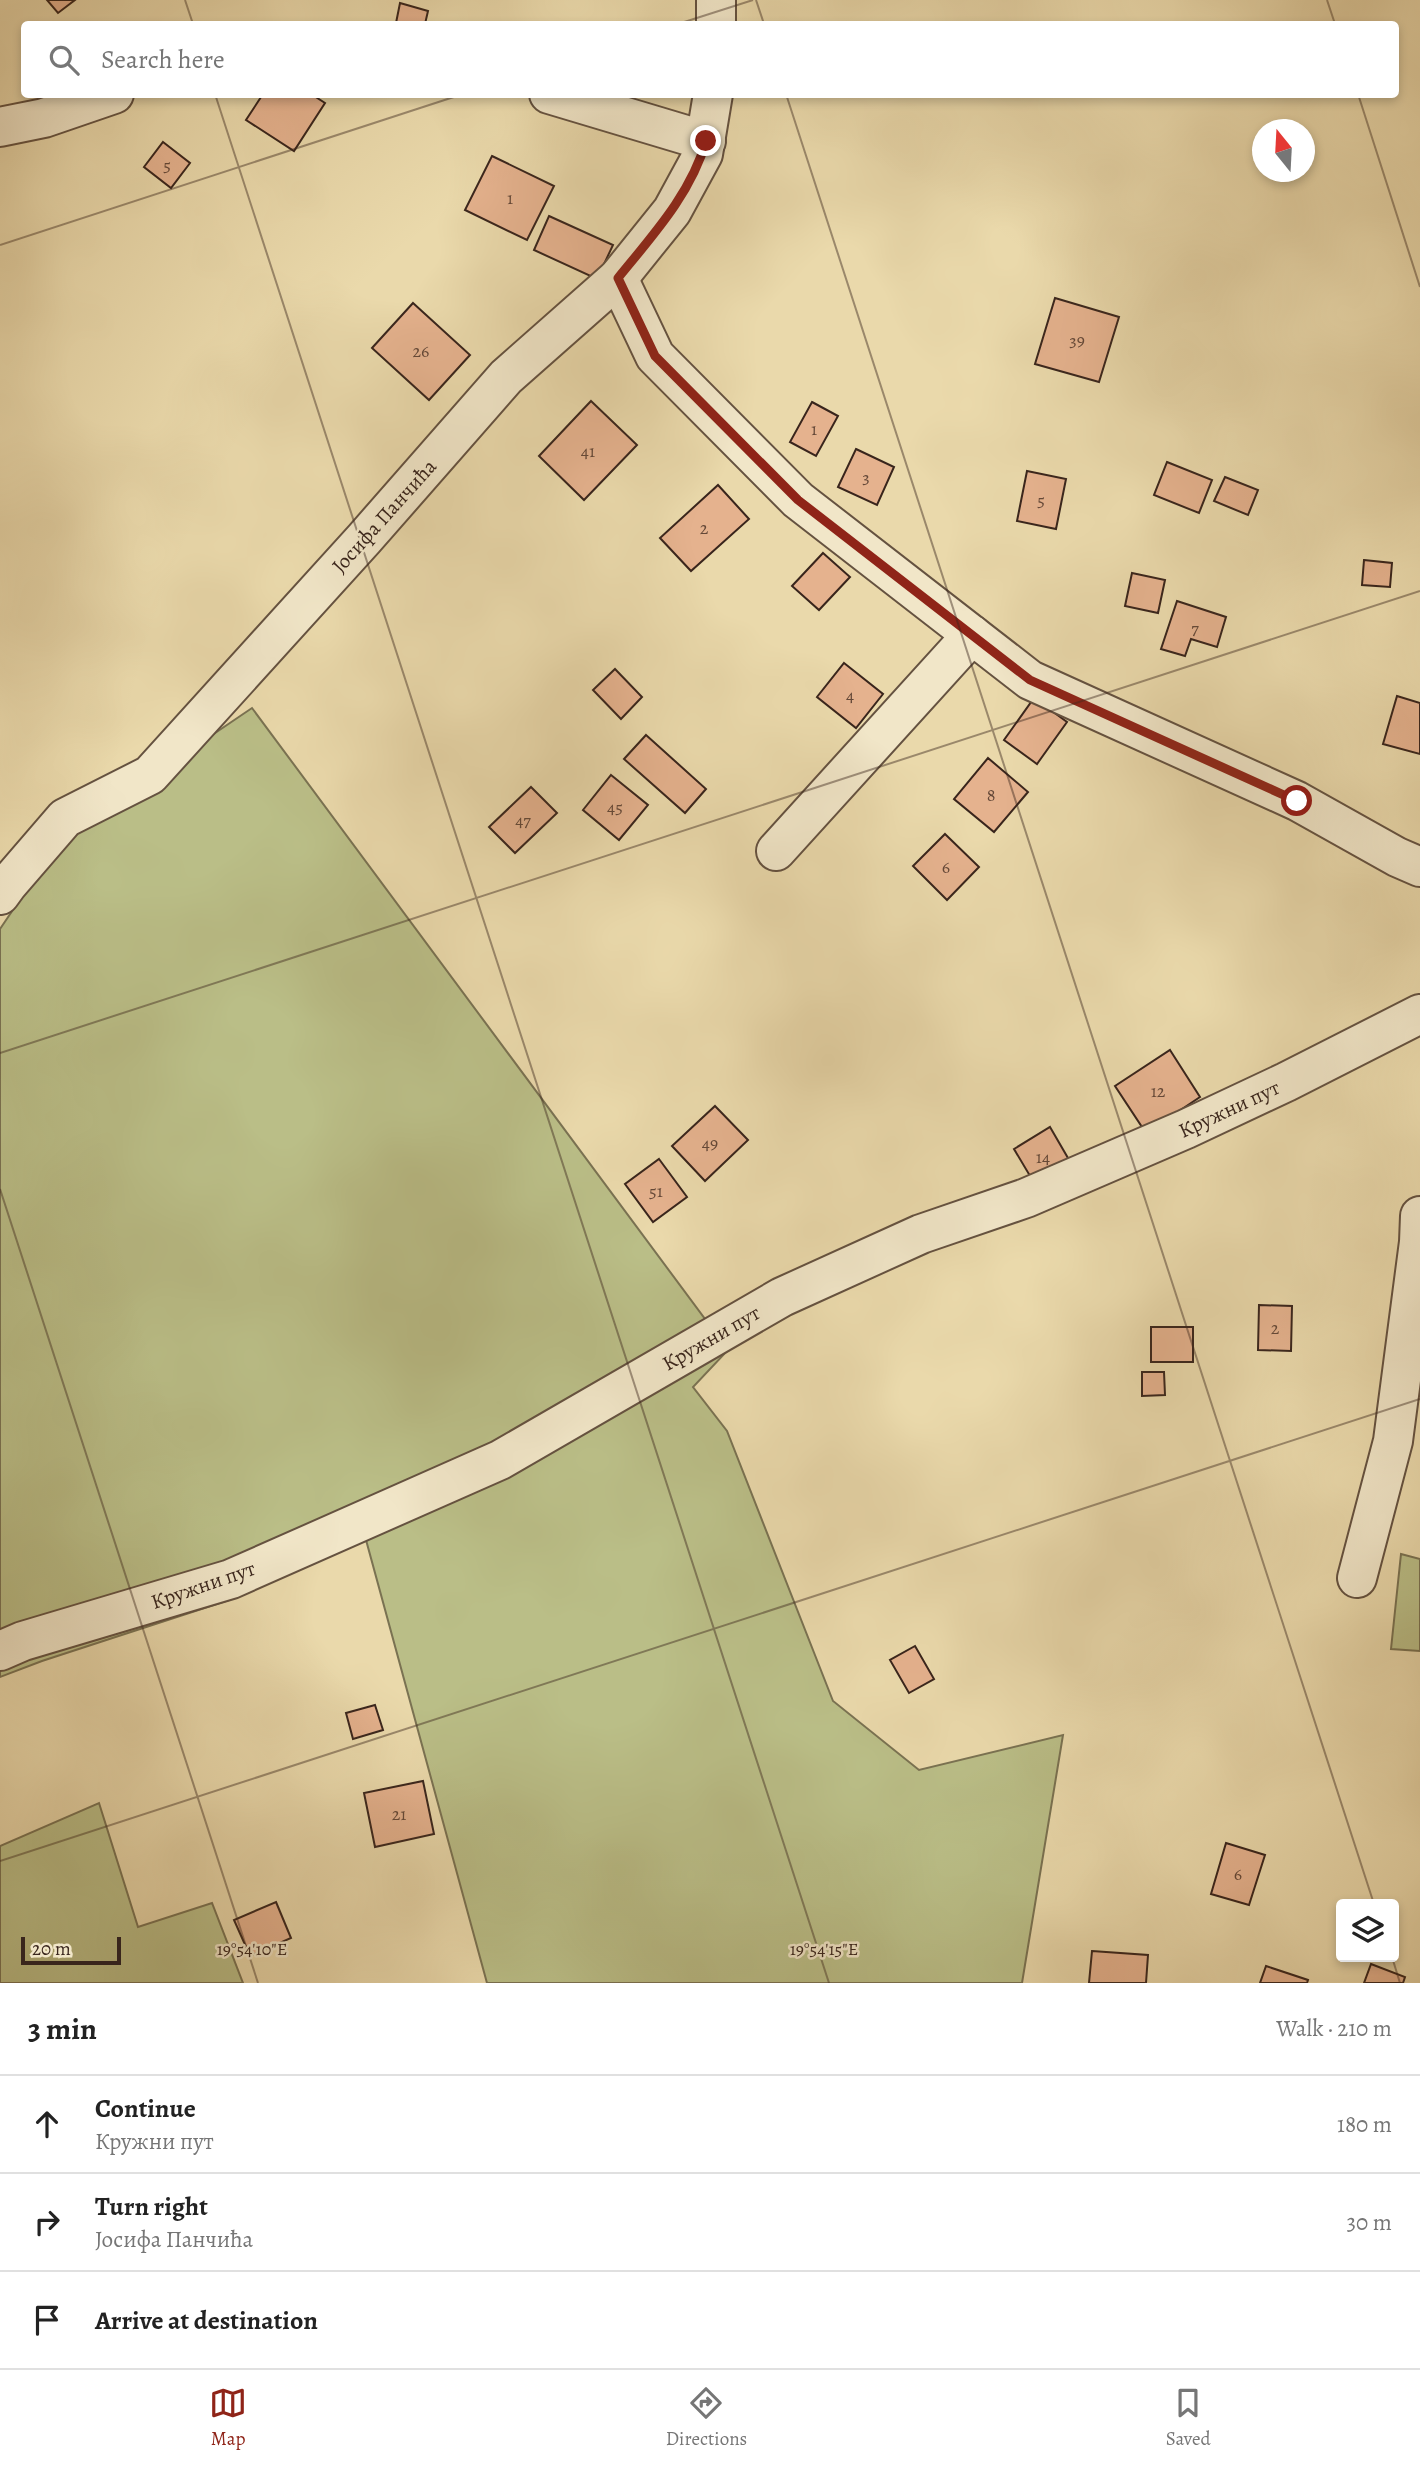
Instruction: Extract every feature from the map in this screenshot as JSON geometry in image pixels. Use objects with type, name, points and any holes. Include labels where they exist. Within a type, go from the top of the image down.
[{"type":"street","points":[[716,0],[716,21]]},
{"type":"street","points":[[0,127],[44,118],[102,98]]},
{"type":"street","points":[[562,98],[706,141]]},
{"type":"street","name":"Јосифа Панчића","points":[[0,895],[65,818],[150,775],[365,539],[506,377],[618,278],[672,211],[703,154],[712,98]]},
{"type":"street","points":[[618,278],[655,356],[798,500],[1030,680],[1297,801],[1420,867]]},
{"type":"street","points":[[776,851],[972,635]]},
{"type":"street","name":"Кружни пут","points":[[0,1651],[23,1641],[231,1579],[500,1461],[782,1297],[921,1234],[1026,1198],[1186,1129],[1420,1014]]},
{"type":"street","points":[[1357,1578],[1394,1441],[1420,1216]]},
{"type":"green space","points":[[252,708],[728,1350],[693,1387],[727,1431],[833,1701],[919,1770],[1063,1735],[1022,1983],[487,1983],[366,1540],[229,1600],[0,1677],[0,929],[63,836]]},
{"type":"green space","points":[[1401,1554],[1420,1559],[1420,1651],[1391,1649]]},
{"type":"green space","points":[[99,1803],[138,1927],[212,1903],[243,1983],[0,1983],[0,1846]]},
{"type":"building","points":[[47,0],[75,0],[58,13]]},
{"type":"building","points":[[400,3],[428,11],[426,21],[396,21]]},
{"type":"building","points":[[260,98],[317,98],[325,103],[294,151],[246,120]]},
{"type":"building","points":[[163,142],[190,163],[171,188],[144,167]]},
{"type":"building","points":[[492,156],[554,186],[527,240],[465,210]]},
{"type":"building","points":[[549,216],[613,245],[597,279],[534,250]]},
{"type":"building","points":[[1055,298],[1119,317],[1099,382],[1035,364]]},
{"type":"building","points":[[413,303],[470,355],[429,400],[372,348]]},
{"type":"building","points":[[591,401],[637,445],[584,500],[539,456]]},
{"type":"building","points":[[812,402],[838,416],[816,456],[790,442]]},
{"type":"building","points":[[856,449],[894,467],[877,505],[838,487]]},
{"type":"building","points":[[1167,462],[1212,480],[1199,513],[1154,495]]},
{"type":"building","points":[[1027,471],[1066,479],[1056,529],[1017,521]]},
{"type":"building","points":[[1225,477],[1258,490],[1248,515],[1214,501]]},
{"type":"building","points":[[718,485],[749,519],[691,571],[660,538]]},
{"type":"building","points":[[823,553],[850,577],[819,610],[792,586]]},
{"type":"building","points":[[1364,560],[1392,563],[1390,587],[1362,585]]},
{"type":"building","points":[[1132,573],[1165,580],[1158,613],[1125,606]]},
{"type":"building","points":[[1177,601],[1226,617],[1217,647],[1191,639],[1185,656],[1161,649]]},
{"type":"building","points":[[844,663],[883,694],[856,728],[817,697]]},
{"type":"building","points":[[615,669],[642,697],[621,719],[593,690]]},
{"type":"building","points":[[1397,696],[1420,703],[1420,754],[1383,744]]},
{"type":"building","points":[[1034,698],[1067,722],[1037,764],[1004,740]]},
{"type":"building","points":[[646,735],[706,789],[685,813],[624,759]]},
{"type":"building","points":[[988,758],[1028,792],[994,832],[954,799]]},
{"type":"building","points":[[611,775],[648,805],[619,840],[583,810]]},
{"type":"building","points":[[531,787],[557,813],[515,853],[489,827]]},
{"type":"building","points":[[945,834],[979,867],[947,900],[913,866]]},
{"type":"building","points":[[1170,1050],[1200,1097],[1146,1133],[1115,1086]]},
{"type":"building","points":[[715,1106],[748,1140],[705,1181],[672,1146]]},
{"type":"building","points":[[1050,1127],[1072,1165],[1036,1186],[1014,1149]]},
{"type":"building","points":[[659,1159],[687,1197],[653,1222],[625,1184]]},
{"type":"building","points":[[1259,1305],[1292,1306],[1291,1351],[1258,1350]]},
{"type":"building","points":[[1151,1327],[1193,1327],[1193,1362],[1151,1362]]},
{"type":"building","points":[[1142,1372],[1164,1372],[1165,1395],[1142,1396]]},
{"type":"building","points":[[915,1646],[934,1679],[909,1693],[890,1660]]},
{"type":"building","points":[[375,1705],[383,1730],[353,1739],[346,1713]]},
{"type":"building","points":[[423,1781],[434,1834],[375,1847],[364,1793]]},
{"type":"building","points":[[1226,1843],[1265,1855],[1249,1905],[1211,1894]]},
{"type":"building","points":[[276,1902],[291,1938],[250,1956],[234,1920]]},
{"type":"building","points":[[1092,1951],[1148,1955],[1146,1983],[1089,1983]]},
{"type":"building","points":[[1371,1964],[1405,1977],[1403,1983],[1364,1983]]},
{"type":"building","points":[[1266,1966],[1308,1980],[1307,1983],[1260,1983]]},
{"type":"route","points":[[706,141],[703,154],[672,211],[618,278],[655,356],[798,500],[1030,680],[1297,801]]}]
